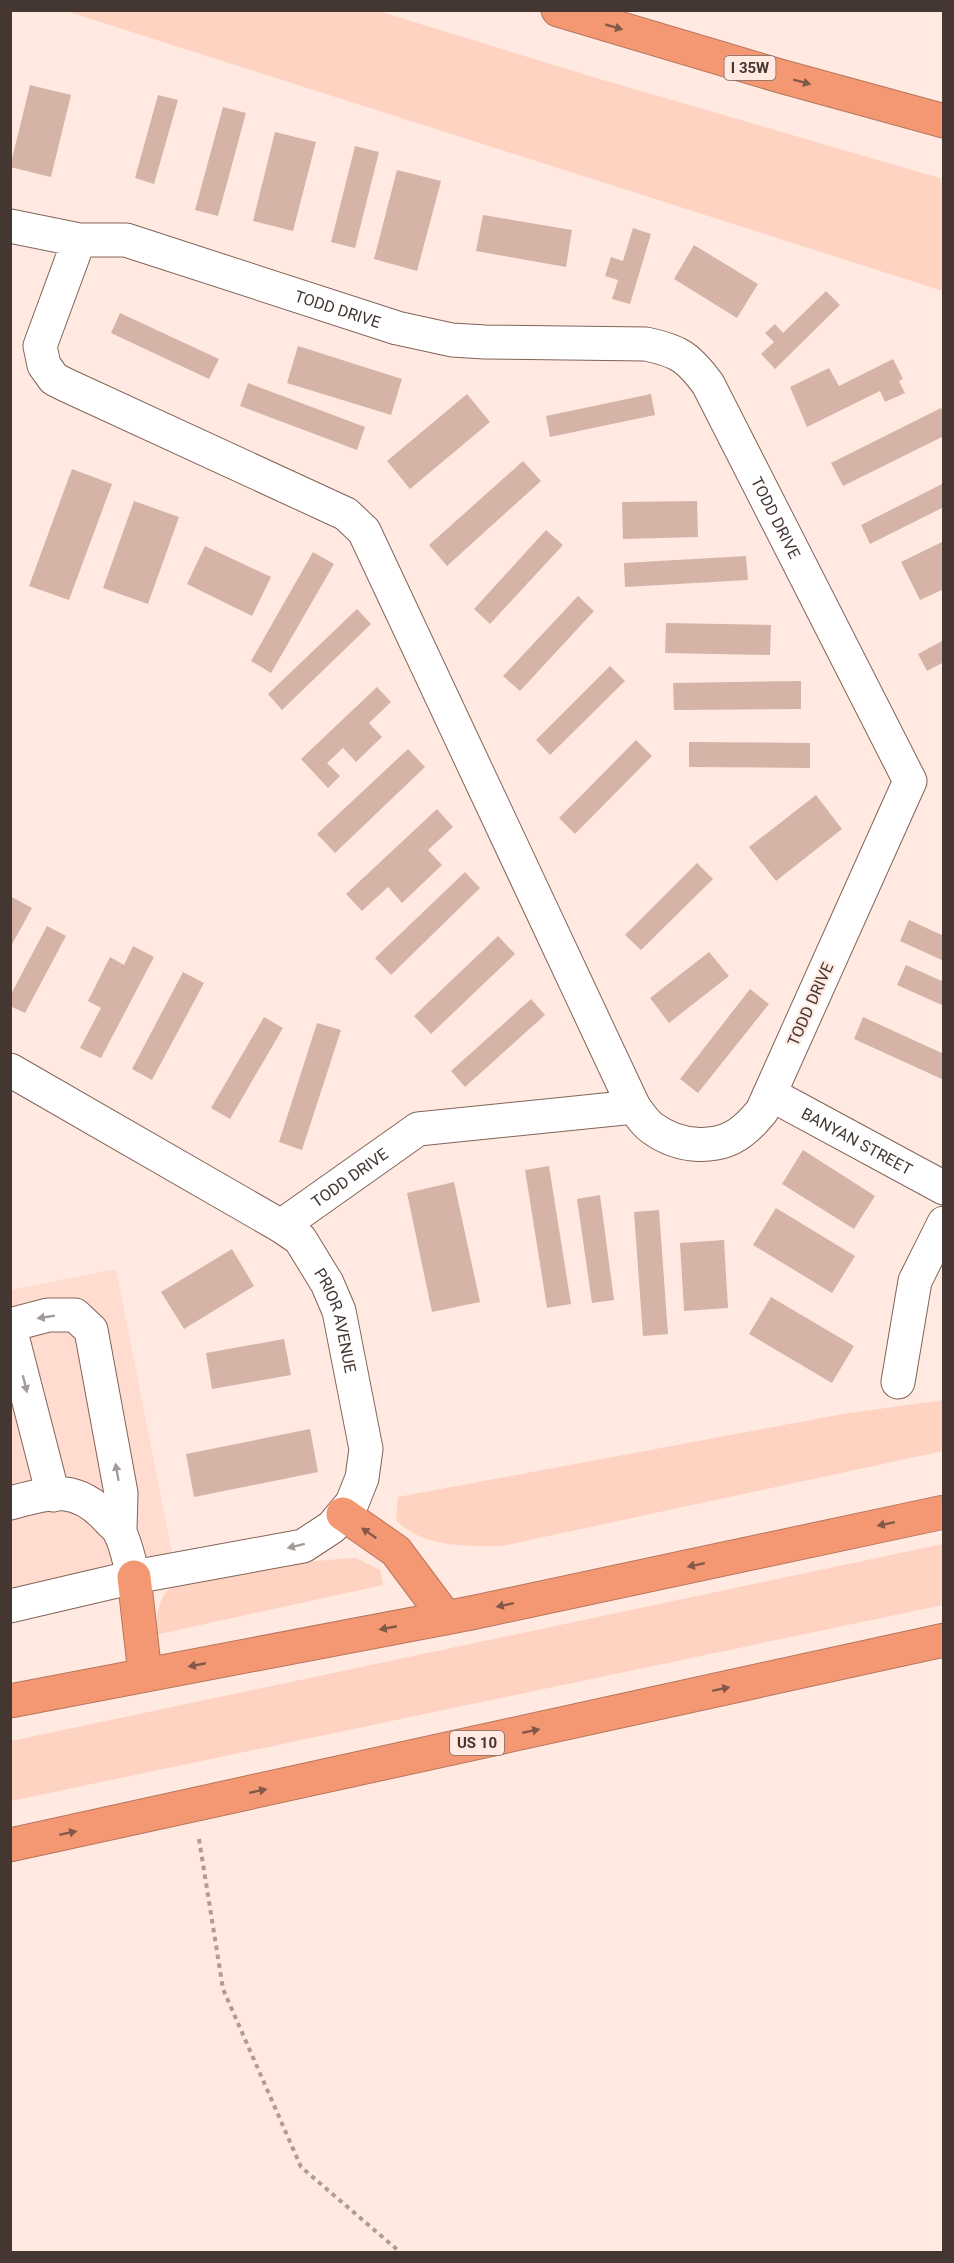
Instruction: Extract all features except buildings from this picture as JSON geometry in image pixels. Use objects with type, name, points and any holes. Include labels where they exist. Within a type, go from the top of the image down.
[{"type":"highway","name":"I 35W","points":[[558,10],[769,73],[944,121]]},
{"type":"highway","points":[[10,1701],[458,1615],[944,1512]]},
{"type":"highway","points":[[343,1514],[396,1551],[458,1615]]},
{"type":"highway","points":[[134,1577],[145,1674]]},
{"type":"highway","name":"US 10","points":[[10,1845],[944,1640]]},
{"type":"street","name":"TODD DRIVE","points":[[10,226],[79,240],[126,240],[398,328],[452,340],[646,344],[670,349],[693,363],[708,384],[910,781],[762,1111],[745,1130],[722,1142],[697,1145],[672,1140],[650,1127],[634,1107],[364,531],[346,514],[54,379],[44,364],[40,346],[79,240]]},
{"type":"street","name":"PRIOR AVENUE","points":[[10,1070],[300,1239],[327,1283],[339,1311],[366,1449],[362,1478],[352,1503],[332,1527],[303,1546],[134,1577],[10,1606]]},
{"type":"street","name":"BANYAN STREET","points":[[770,1094],[944,1188]]},
{"type":"street","name":"TODD DRIVE","points":[[281,1226],[418,1129],[634,1107]]},
{"type":"street","points":[[898,1382],[915,1281],[944,1223]]},
{"type":"street","points":[[53,1495],[10,1326],[48,1315],[75,1316],[91,1330],[121,1493],[120,1530],[134,1577]]},
{"type":"street","points":[[10,1503],[69,1493],[86,1499],[120,1530]]},
{"type":"path","points":[[194,1806],[223,1989],[301,2167],[400,2253]]},
{"type":"shaded area","points":[[66,11],[378,11],[593,77],[943,179],[943,291]]},
{"type":"shaded area","points":[[116,1269],[172,1553],[11,1588],[11,1290]]},
{"type":"shaded area","points":[[943,1400],[943,1451],[502,1546],[446,1544],[432,1541],[407,1529],[396,1520],[398,1497],[843,1414]]},
{"type":"shaded area","points":[[943,1544],[943,1605],[11,1801],[11,1741]]},
{"type":"shaded area","points":[[356,1558],[380,1570],[383,1585],[155,1635],[162,1598],[170,1588],[182,1582],[258,1568]]}]
